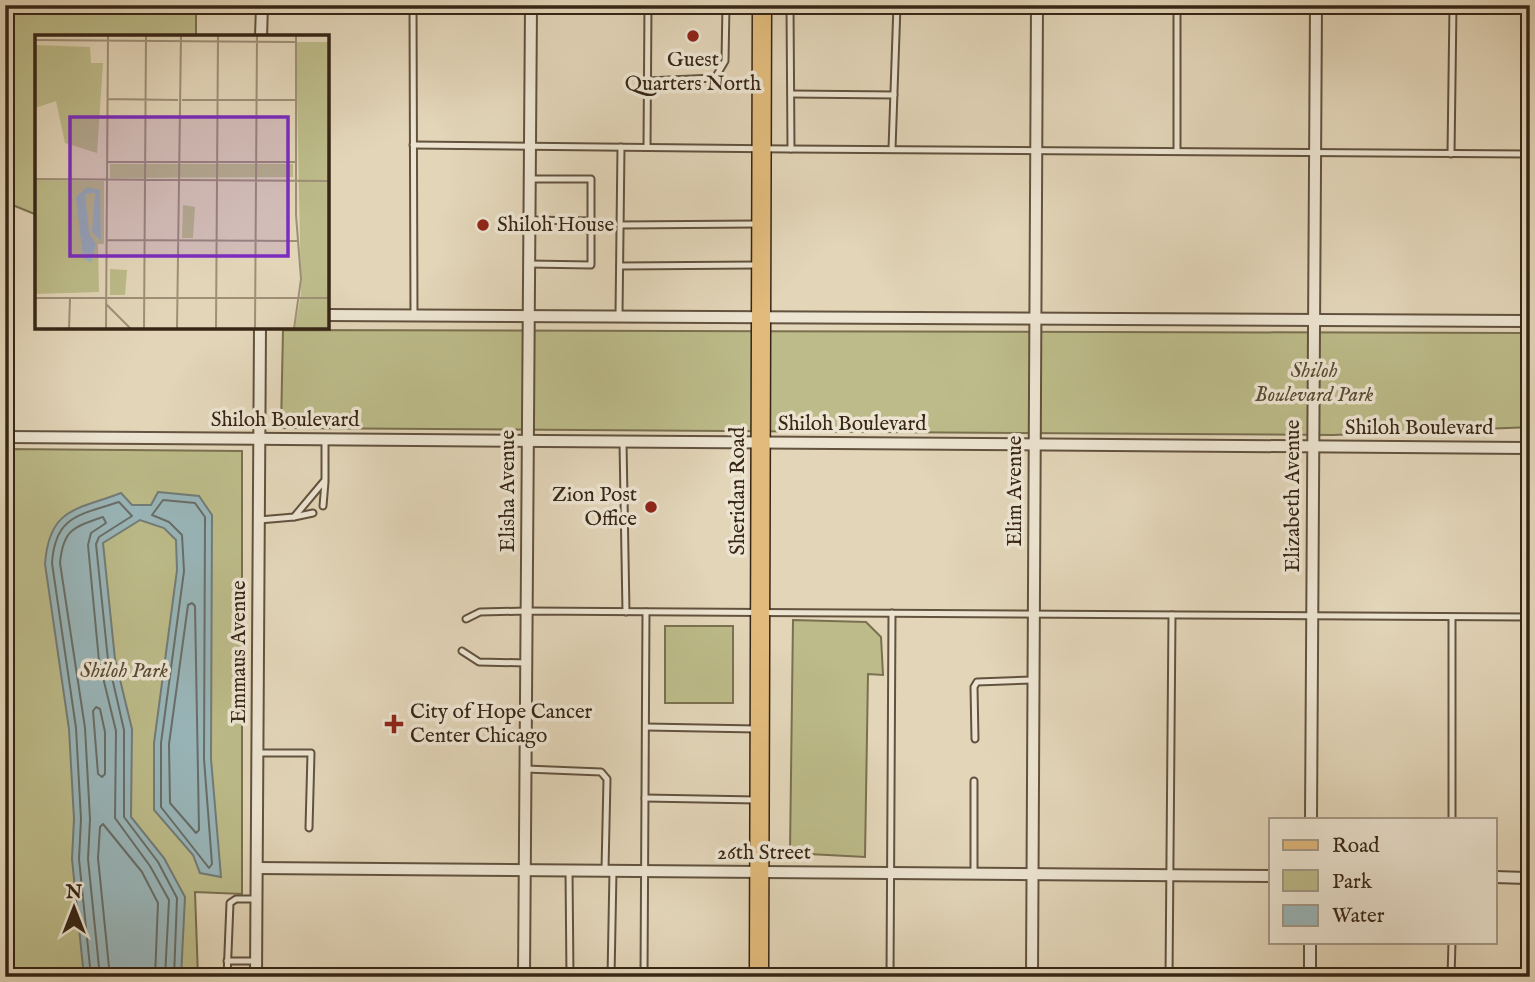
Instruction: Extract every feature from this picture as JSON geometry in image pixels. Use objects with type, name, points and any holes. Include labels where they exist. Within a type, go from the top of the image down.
[{"type":"main road","name":"Sheridan Road","points":[[759,977],[762,5]]},
{"type":"street","points":[[261,35],[262,5]]},
{"type":"street","name":"Elisha Avenue","points":[[524,977],[531,5]]},
{"type":"street","name":"Elim Avenue","points":[[1032,977],[1037,5]]},
{"type":"street","name":"Elizabeth Avenue","points":[[1311,818],[1316,5]]},
{"type":"street","points":[[329,315],[1530,321]]},
{"type":"street","name":"Emmaus Avenue","points":[[256,977],[260,329]]},
{"type":"street","name":"Shiloh Boulevard","points":[[5,437],[1530,448]]},
{"type":"street","name":"26th Street","points":[[257,868],[1269,876]]},
{"type":"street","points":[[1496,877],[1530,878]]},
{"type":"street","points":[[1310,944],[1310,977]]},
{"type":"lane","points":[[413,5],[414,316]]},
{"type":"lane","points":[[647,147],[648,5]]},
{"type":"lane","points":[[647,81],[715,78],[725,61],[726,5]]},
{"type":"lane","points":[[790,5],[791,149]]},
{"type":"lane","points":[[892,149],[897,5]]},
{"type":"lane","points":[[1177,5],[1177,151]]},
{"type":"lane","points":[[1451,154],[1453,5]]},
{"type":"lane","points":[[791,94],[894,95]]},
{"type":"lane","points":[[413,145],[1530,154]]},
{"type":"lane","points":[[619,317],[621,147]]},
{"type":"lane","points":[[529,264],[591,265],[591,179],[530,179]]},
{"type":"lane","points":[[529,220],[591,220]]},
{"type":"lane","points":[[620,225],[761,223]]},
{"type":"lane","points":[[620,266],[761,265]]},
{"type":"lane","points":[[323,506],[326,439]]},
{"type":"lane","points":[[623,442],[626,612]]},
{"type":"lane","points":[[294,517],[325,480]]},
{"type":"lane","points":[[259,520],[313,513]]},
{"type":"lane","points":[[466,619],[480,612],[527,611],[1530,617]]},
{"type":"lane","points":[[644,977],[646,612]]},
{"type":"lane","points":[[890,977],[892,614]]},
{"type":"lane","points":[[1169,977],[1171,615]]},
{"type":"lane","points":[[1452,617],[1452,818]]},
{"type":"lane","points":[[462,651],[480,662],[526,663]]},
{"type":"lane","points":[[975,738],[977,682],[1033,680]]},
{"type":"lane","points":[[646,727],[760,729]]},
{"type":"lane","points":[[258,753],[311,753],[309,828]]},
{"type":"lane","points":[[526,769],[601,772],[607,779],[611,977]]},
{"type":"lane","points":[[974,781],[974,873]]},
{"type":"lane","points":[[645,798],[760,800]]},
{"type":"lane","points":[[569,870],[570,977]]},
{"type":"lane","points":[[227,977],[230,903],[236,899],[257,899]]},
{"type":"lane","points":[[1451,944],[1451,977]]},
{"type":"lane","points":[[227,961],[256,961]]},
{"type":"green space","points":[[5,5],[196,5],[196,35],[35,35],[35,214],[5,202]]},
{"type":"green space","name":"Shiloh Boulevard Park","points":[[283,330],[1530,333],[1530,427],[1333,435],[281,428]]},
{"type":"green space","name":"Shiloh Park","points":[[5,449],[242,451],[242,894],[195,892],[198,977],[5,977]]},
{"type":"green space","points":[[793,620],[866,622],[881,637],[883,675],[868,674],[865,857],[790,853]]},
{"type":"green space","points":[[665,626],[733,626],[733,703],[665,703]]},
{"type":"water","points":[[158,492],[199,496],[212,515],[211,759],[221,877],[200,873],[193,855],[154,810],[154,743],[177,570],[176,540],[164,528],[140,520],[103,543],[115,659],[132,729],[131,817],[164,858],[185,897],[181,977],[84,977],[72,859],[74,819],[69,729],[45,564],[52,532],[68,514],[121,493],[132,505],[151,505]]},
{"type":"place","name":"Guest Quarters North","points":[[693,36]]},
{"type":"place","name":"Shiloh House","points":[[483,225]]},
{"type":"place","name":"Zion Post Office","points":[[651,507]]},
{"type":"place","name":"City of Hope Cancer Center Chicago","points":[[394,724]]}]
